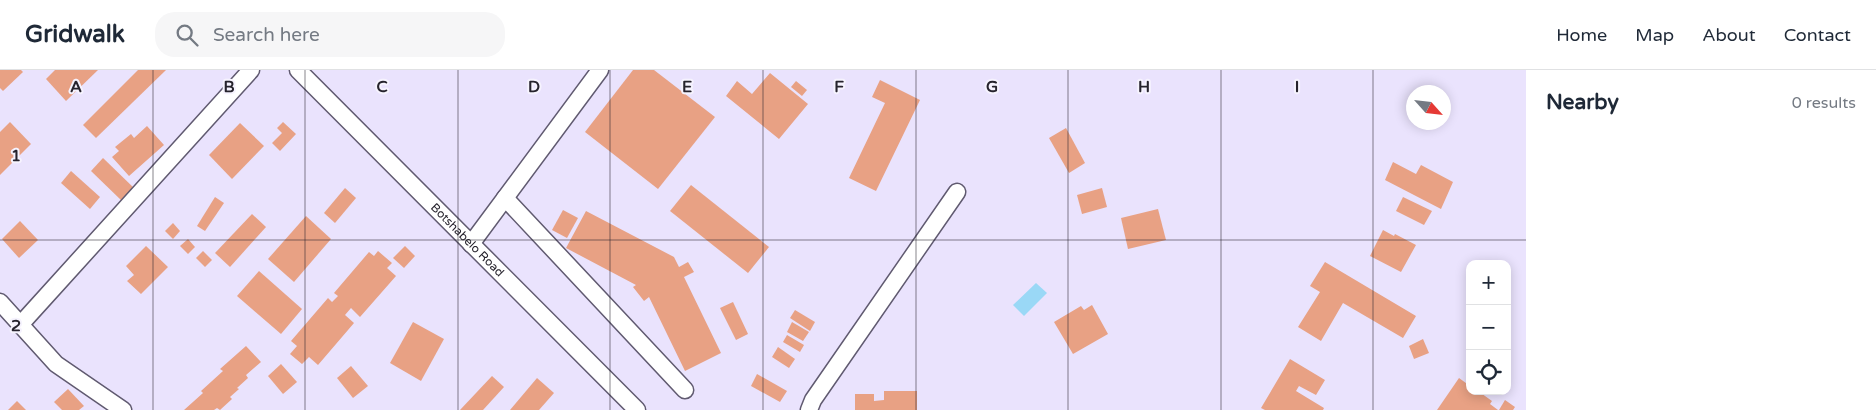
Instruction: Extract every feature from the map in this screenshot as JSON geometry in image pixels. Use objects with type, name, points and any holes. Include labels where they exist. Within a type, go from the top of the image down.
[{"type":"street","points":[[20,325],[251,70]]},
{"type":"street","name":"Botshabelo Road","points":[[298,70],[637,410]]},
{"type":"street","points":[[471,244],[600,70]]},
{"type":"street","points":[[808,410],[813,400],[958,192]]},
{"type":"street","points":[[506,198],[685,390]]},
{"type":"street","points":[[0,302],[56,364],[123,410]]},
{"type":"water","points":[[1036,283],[1047,293],[1024,316],[1013,305]]},
{"type":"building","points":[[0,70],[21,70],[23,72],[3,91],[0,88]]},
{"type":"building","points":[[55,70],[98,70],[66,101],[46,79]]},
{"type":"building","points":[[138,70],[166,70],[96,138],[83,125]]},
{"type":"building","points":[[633,70],[654,70],[715,117],[658,189],[585,132]]},
{"type":"building","points":[[770,73],[808,104],[779,139],[726,96],[737,81],[752,94]]},
{"type":"building","points":[[880,80],[920,100],[876,191],[849,178],[885,103],[872,97]]},
{"type":"building","points":[[796,81],[807,90],[802,96],[791,87]]},
{"type":"building","points":[[10,122],[31,144],[0,175],[0,132]]},
{"type":"building","points":[[283,122],[296,134],[280,151],[272,143],[282,133],[277,128]]},
{"type":"building","points":[[240,123],[264,146],[232,179],[209,155]]},
{"type":"building","points":[[147,126],[164,145],[129,176],[112,157],[119,151],[115,147],[131,134],[134,138]]},
{"type":"building","points":[[1066,128],[1085,163],[1069,173],[1049,138]]},
{"type":"building","points":[[103,158],[135,189],[122,201],[91,171]]},
{"type":"building","points":[[1393,162],[1416,174],[1421,165],[1453,182],[1441,209],[1385,180]]},
{"type":"building","points":[[71,171],[100,197],[90,209],[61,183]]},
{"type":"building","points":[[691,185],[769,247],[748,273],[670,211]]},
{"type":"building","points":[[345,188],[356,198],[335,223],[324,213]]},
{"type":"building","points":[[1102,188],[1107,207],[1082,214],[1077,195]]},
{"type":"building","points":[[215,197],[224,203],[205,231],[197,226]]},
{"type":"building","points":[[1403,197],[1432,211],[1424,225],[1396,211]]},
{"type":"building","points":[[1158,209],[1166,240],[1128,249],[1121,218]]},
{"type":"building","points":[[563,210],[578,218],[567,238],[552,230]]},
{"type":"building","points":[[586,211],[674,257],[679,267],[688,262],[694,272],[684,277],[721,353],[685,371],[649,297],[644,301],[633,287],[636,285],[566,248]]},
{"type":"building","points":[[252,214],[266,227],[230,267],[215,253]]},
{"type":"building","points":[[306,216],[331,239],[294,282],[268,259]]},
{"type":"building","points":[[20,221],[38,240],[19,258],[2,239]]},
{"type":"building","points":[[173,223],[180,231],[173,239],[165,231]]},
{"type":"building","points":[[1383,230],[1416,245],[1401,272],[1370,256]]},
{"type":"building","points":[[188,239],[195,247],[188,254],[180,246]]},
{"type":"building","points":[[146,246],[168,267],[141,294],[127,281],[134,275],[126,266]]},
{"type":"building","points":[[405,246],[415,256],[404,268],[393,258]]},
{"type":"building","points":[[203,251],[212,260],[205,267],[196,258]]},
{"type":"building","points":[[378,251],[392,263],[387,268],[396,276],[360,317],[351,308],[345,315],[354,323],[318,365],[309,357],[302,364],[290,354],[297,346],[291,341],[328,298],[332,302],[338,296],[334,293],[369,252],[374,256]]},
{"type":"building","points":[[1325,262],[1416,316],[1403,338],[1343,303],[1321,341],[1298,327],[1320,292],[1310,286]]},
{"type":"building","points":[[259,271],[302,309],[281,334],[237,296]]},
{"type":"building","points":[[733,302],[748,334],[736,340],[720,308]]},
{"type":"building","points":[[1092,305],[1108,334],[1073,354],[1054,322],[1081,306],[1084,310]]},
{"type":"building","points":[[795,310],[815,322],[810,331],[790,318]]},
{"type":"building","points":[[413,322],[444,339],[421,381],[390,363]]},
{"type":"building","points":[[792,322],[809,332],[803,341],[787,332]]},
{"type":"building","points":[[787,335],[804,345],[800,352],[783,342]]},
{"type":"building","points":[[1423,339],[1429,353],[1414,359],[1409,346]]},
{"type":"building","points":[[246,346],[261,362],[246,375],[248,378],[230,397],[232,399],[220,410],[217,408],[214,410],[184,410],[223,371],[220,369]]},
{"type":"building","points":[[778,347],[795,359],[789,368],[772,357]]},
{"type":"building","points":[[1290,359],[1325,380],[1316,395],[1299,386],[1296,391],[1324,408],[1323,410],[1265,410],[1261,408]]},
{"type":"building","points":[[281,364],[297,382],[283,394],[268,376]]},
{"type":"building","points":[[351,366],[368,386],[353,398],[337,378]]},
{"type":"building","points":[[757,374],[787,391],[780,402],[751,386]]},
{"type":"building","points":[[492,376],[504,387],[483,410],[460,410]]},
{"type":"building","points":[[537,378],[554,393],[539,410],[510,410]]},
{"type":"building","points":[[1459,378],[1466,383],[1466,395],[1484,395],[1492,401],[1490,404],[1498,410],[1437,410]]},
{"type":"building","points":[[68,389],[84,406],[79,410],[62,410],[54,402]]},
{"type":"building","points":[[884,391],[917,391],[917,410],[855,410],[855,394],[874,394],[874,401],[884,400]]},
{"type":"building","points":[[1505,400],[1515,407],[1513,410],[1499,410]]},
{"type":"building","points":[[17,401],[26,410],[8,410]]}]
